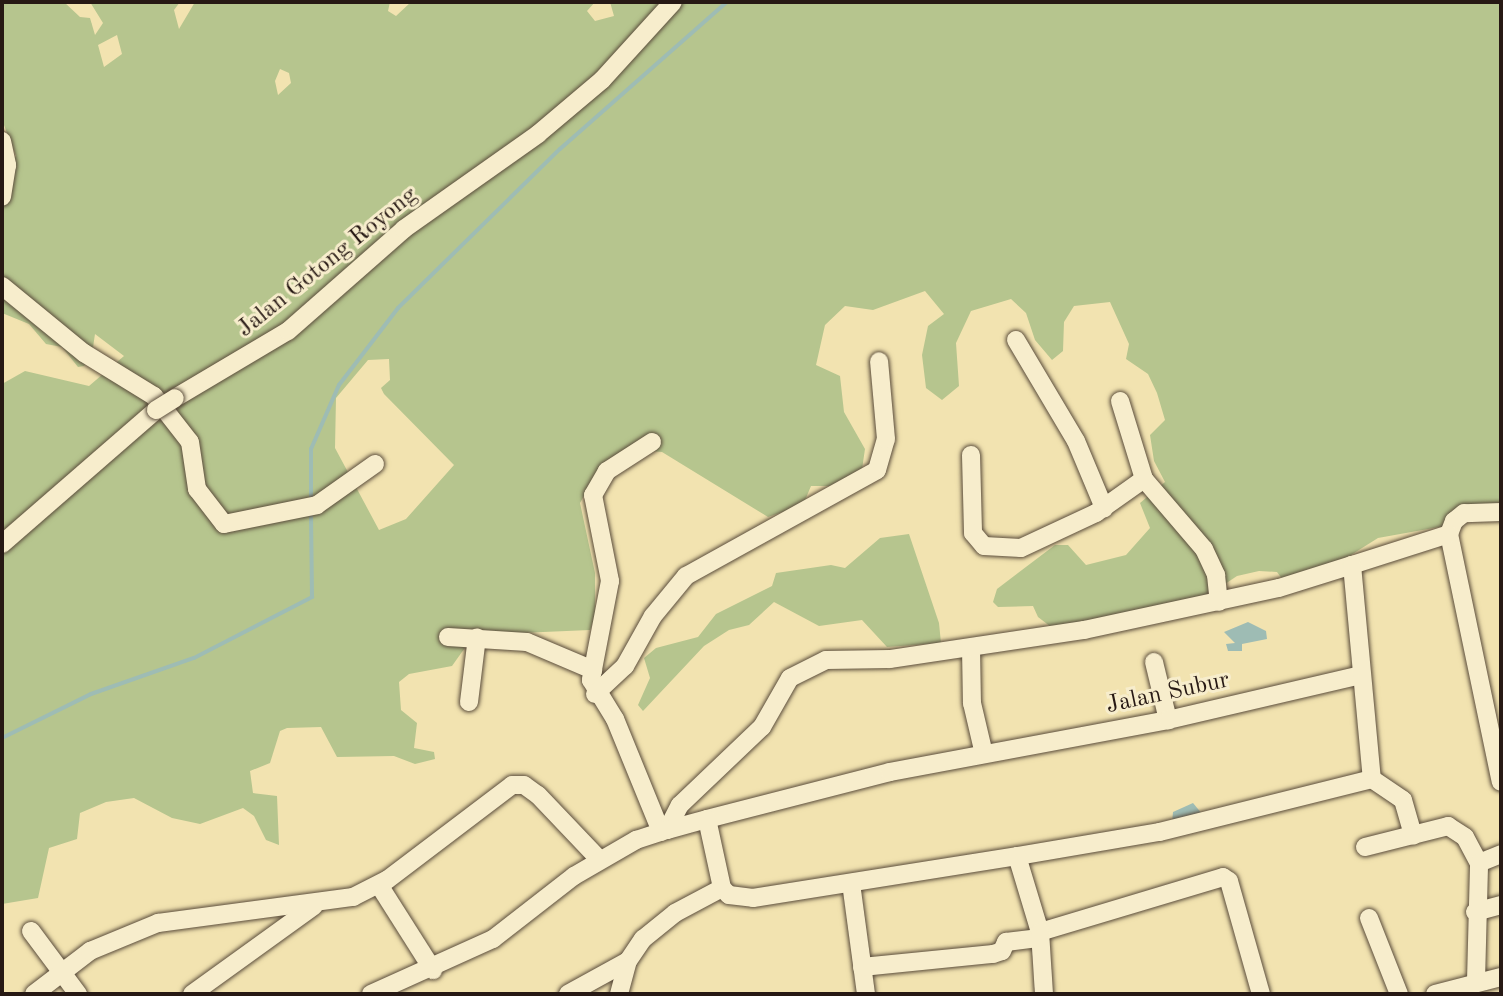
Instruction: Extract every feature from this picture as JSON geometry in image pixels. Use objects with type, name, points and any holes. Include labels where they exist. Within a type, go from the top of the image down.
[{"type":"street","name":"Jalan Gotong Royong","points":[[2,544],[156,410],[288,331],[404,229],[538,134],[602,80],[673,2]]},
{"type":"street","points":[[2,141],[7,165],[2,197]]},
{"type":"street","points":[[2,286],[84,353],[154,396],[190,442],[197,489],[213,516],[224,524],[309,508],[375,464]]},
{"type":"street","points":[[1016,340],[1086,460],[1104,508]]},
{"type":"street","points":[[595,694],[625,666],[653,616],[686,576],[877,470],[886,439],[879,361]]},
{"type":"street","points":[[1120,401],[1144,479],[1179,514],[1210,558],[1219,602]]},
{"type":"street","points":[[652,442],[607,471],[593,495],[610,581],[593,670],[595,694],[615,719],[664,831]]},
{"type":"street","points":[[971,455],[973,533],[992,549],[1021,548],[1104,508],[1144,479]]},
{"type":"street","points":[[664,831],[680,805],[762,727],[782,688],[799,672],[826,660],[890,659],[971,648],[1219,602],[1449,534],[1464,513],[1501,512]]},
{"type":"street","points":[[1449,534],[1501,782]]},
{"type":"street","points":[[1352,565],[1372,779]]},
{"type":"street","points":[[448,637],[527,642],[593,670]]},
{"type":"street","points":[[469,702],[477,637]]},
{"type":"street","points":[[971,648],[972,703],[984,754]]},
{"type":"street","points":[[1154,662],[1168,720]]},
{"type":"street","name":"Jalan Subur","points":[[371,994],[433,970],[514,925],[600,860],[664,831],[984,754],[1168,720],[1361,675]]},
{"type":"street","points":[[707,819],[722,888],[729,895],[753,898],[1159,832],[1372,779],[1403,800],[1413,836]]},
{"type":"street","points":[[34,994],[62,968],[158,923],[314,906],[379,885],[512,785],[524,785],[538,795],[600,860]]},
{"type":"street","points":[[1365,847],[1457,828],[1479,863],[1475,912],[1476,981]]},
{"type":"street","points":[[1479,863],[1501,854]]},
{"type":"street","points":[[1017,856],[1040,935],[1044,994]]},
{"type":"street","points":[[862,967],[993,954],[1002,951],[1006,942],[1040,935],[1207,879],[1229,881],[1261,994]]},
{"type":"street","points":[[851,883],[866,994]]},
{"type":"street","points":[[379,885],[433,970]]},
{"type":"street","points":[[568,994],[628,961],[658,924],[722,888]]},
{"type":"street","points":[[1475,912],[1501,905]]},
{"type":"street","points":[[192,994],[314,906]]},
{"type":"street","points":[[1369,918],[1399,994]]},
{"type":"street","points":[[31,931],[62,968],[78,994]]},
{"type":"street","points":[[619,994],[628,961]]},
{"type":"street","points":[[1435,994],[1501,977]]},
{"type":"green space","points":[[2,2],[64,2],[80,17],[90,18],[95,35],[103,23],[90,2],[180,2],[174,10],[179,29],[195,2],[390,2],[388,11],[396,16],[411,2],[595,2],[587,11],[595,21],[614,16],[610,2],[1501,2],[1501,510],[1467,522],[1378,538],[1292,592],[1277,572],[1259,571],[1237,576],[1198,602],[1055,630],[1038,617],[1033,606],[998,607],[993,602],[997,589],[1055,545],[1068,545],[1086,565],[1126,555],[1150,528],[1140,503],[1165,482],[1154,461],[1150,435],[1165,420],[1157,393],[1148,374],[1126,359],[1129,344],[1110,302],[1074,306],[1064,322],[1063,351],[1052,360],[1035,340],[1026,313],[1011,299],[971,311],[956,343],[959,386],[942,400],[926,388],[922,355],[928,326],[944,314],[925,291],[873,310],[845,306],[825,325],[816,365],[840,376],[844,412],[865,449],[861,476],[832,486],[811,486],[803,505],[768,517],[662,452],[625,449],[598,471],[580,503],[595,573],[595,616],[590,630],[474,635],[452,666],[409,674],[399,682],[401,710],[417,723],[414,748],[434,752],[435,759],[415,764],[394,756],[337,757],[321,727],[287,728],[280,731],[270,763],[250,771],[253,793],[277,796],[279,845],[266,840],[254,816],[243,808],[200,824],[172,818],[134,798],[106,802],[80,813],[77,839],[49,848],[38,898],[2,904],[2,384],[25,371],[89,386],[124,356],[95,334],[92,354],[84,366],[78,367],[62,347],[46,344],[29,324],[2,313],[2,170],[16,156],[2,120]],"holes":[[[117,35],[122,54],[104,67],[98,45]],[[280,69],[289,73],[291,83],[278,95],[275,81]],[[389,359],[390,380],[381,388],[384,394],[454,465],[406,519],[379,530],[335,448],[336,398],[368,360]]]},
{"type":"green space","points":[[909,534],[939,623],[941,643],[887,647],[862,620],[819,626],[774,602],[749,625],[729,630],[704,646],[643,711],[638,705],[650,678],[644,658],[656,648],[698,637],[716,614],[772,586],[776,573],[831,565],[845,568],[880,538]]},
{"type":"water","points":[[1248,622],[1266,631],[1267,639],[1242,644],[1242,651],[1228,651],[1226,644],[1235,643],[1224,632]]},
{"type":"water","points":[[1193,803],[1203,815],[1172,823],[1173,812]]},
{"type":"waterway","points":[[311,500],[311,449],[339,385],[398,308],[560,149],[727,2]]},
{"type":"waterway","points":[[2,738],[91,694],[194,658],[312,597],[311,513]]}]
